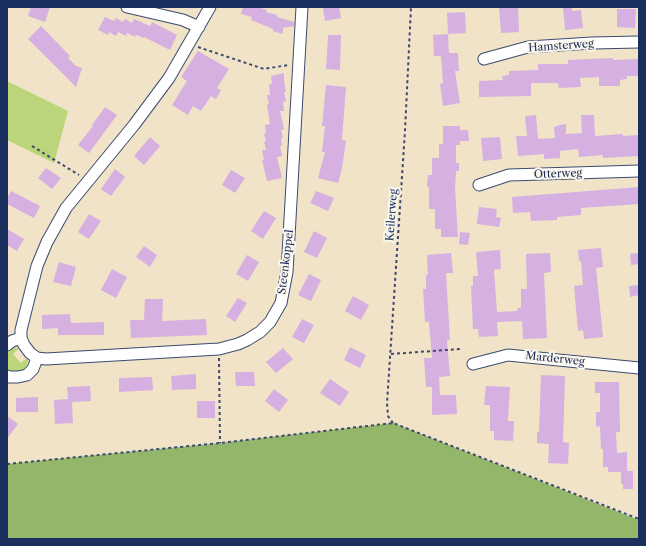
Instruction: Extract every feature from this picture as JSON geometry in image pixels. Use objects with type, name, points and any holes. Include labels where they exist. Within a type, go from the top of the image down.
[{"type":"street","points":[[127,7],[183,20],[199,27]]},
{"type":"street","points":[[7,376],[18,377],[27,375],[33,369],[37,358],[30,353],[21,338],[24,317],[42,254],[61,216],[169,78],[210,7]]},
{"type":"street","name":"Steenkoppel","points":[[37,358],[46,360],[219,349],[238,344],[260,332],[274,316],[283,294],[288,260],[302,7]]},
{"type":"street","name":"Hamsterweg","points":[[484,59],[528,46],[639,42]]},
{"type":"street","name":"Otterweg","points":[[479,185],[509,175],[639,171]]},
{"type":"street","points":[[7,345],[12,341],[21,338]]},
{"type":"street","name":"Marderweg","points":[[473,364],[508,355],[520,355],[639,368]]},
{"type":"path","name":"Keilerweg","points":[[393,423],[388,416],[387,403],[405,131],[411,7]]},
{"type":"path","points":[[189,44],[264,68],[300,64]]},
{"type":"path","points":[[32,146],[88,181]]},
{"type":"path","points":[[219,349],[220,443]]},
{"type":"path","points":[[390,354],[460,349]]},
{"type":"path","points":[[7,464],[220,443],[393,423],[639,519]]},
{"type":"green space","points":[[7,81],[68,111],[54,163],[7,140]]},
{"type":"green space","points":[[16,347],[19,348],[13,354],[21,363],[28,357],[27,366],[21,373],[7,371],[7,350]]},
{"type":"green space","points":[[393,423],[639,520],[639,539],[7,539],[7,464],[220,443]]},
{"type":"building","points":[[31,7],[50,7],[45,22],[28,16]]},
{"type":"building","points":[[243,7],[257,7],[267,10],[266,12],[277,15],[277,17],[294,22],[294,26],[283,28],[283,34],[273,31],[273,29],[251,20],[252,17],[241,14]]},
{"type":"building","points":[[339,7],[341,18],[325,21],[323,8]]},
{"type":"building","points":[[499,7],[518,7],[519,32],[501,33]]},
{"type":"building","points":[[563,7],[572,7],[572,11],[581,10],[583,28],[565,30]]},
{"type":"building","points":[[617,9],[636,9],[635,28],[617,27]]},
{"type":"building","points":[[465,12],[466,33],[448,34],[447,13]]},
{"type":"building","points":[[105,17],[114,21],[116,18],[123,22],[125,19],[132,23],[134,19],[150,26],[152,22],[177,35],[170,50],[144,37],[136,35],[135,37],[127,33],[126,36],[118,32],[116,36],[109,32],[108,35],[98,30]]},
{"type":"building","points":[[41,26],[70,56],[68,58],[76,66],[82,68],[76,87],[28,39]]},
{"type":"building","points":[[448,34],[449,53],[458,53],[459,71],[455,71],[460,103],[443,106],[440,84],[443,83],[441,56],[434,56],[433,35]]},
{"type":"building","points":[[328,35],[341,35],[340,70],[326,69]]},
{"type":"building","points":[[198,51],[229,69],[217,88],[221,90],[216,99],[211,96],[201,111],[193,106],[188,115],[172,105],[187,81],[181,77]]},
{"type":"building","points":[[613,58],[613,60],[639,59],[639,76],[627,76],[627,79],[620,80],[620,86],[599,86],[599,77],[580,78],[581,87],[559,88],[558,83],[531,83],[531,96],[479,97],[479,81],[503,80],[502,76],[509,75],[509,71],[538,70],[538,64],[568,64],[568,60]]},
{"type":"building","points":[[284,73],[286,92],[284,92],[286,101],[283,102],[284,111],[280,111],[284,129],[281,130],[283,138],[281,138],[282,146],[280,146],[282,156],[277,157],[282,178],[267,181],[262,160],[264,160],[262,150],[266,150],[264,142],[266,141],[264,134],[266,133],[265,125],[270,124],[267,95],[270,95],[269,84],[272,84],[271,76]]},
{"type":"building","points":[[326,85],[346,87],[342,140],[346,141],[338,183],[318,178],[325,152],[322,152],[325,126],[322,126]]},
{"type":"building","points":[[105,107],[117,115],[89,153],[78,145],[93,126],[92,125]]},
{"type":"building","points":[[536,115],[538,139],[555,138],[554,127],[566,124],[566,134],[582,133],[581,115],[594,115],[595,136],[623,134],[623,136],[639,135],[639,156],[603,158],[603,155],[579,157],[578,149],[560,151],[560,158],[544,159],[544,154],[518,156],[516,136],[527,136],[525,116]]},
{"type":"building","points":[[443,126],[460,126],[460,130],[468,130],[469,141],[460,141],[460,145],[456,145],[456,163],[459,163],[459,171],[456,171],[455,188],[458,237],[441,237],[441,229],[435,229],[435,209],[429,209],[429,187],[427,187],[428,175],[432,175],[432,158],[439,158],[439,144],[443,144]]},
{"type":"building","points":[[150,137],[160,146],[144,165],[134,156]]},
{"type":"building","points":[[500,137],[502,159],[483,161],[481,138]]},
{"type":"building","points":[[46,168],[61,178],[52,189],[38,178]]},
{"type":"building","points":[[115,169],[125,177],[111,196],[101,189]]},
{"type":"building","points":[[231,170],[245,178],[235,193],[222,185]]},
{"type":"building","points":[[639,187],[639,204],[581,208],[581,215],[557,217],[557,220],[531,221],[530,212],[513,213],[512,197]]},
{"type":"building","points":[[11,191],[40,206],[34,218],[7,204],[7,199]]},
{"type":"building","points":[[316,191],[334,198],[328,211],[310,203]]},
{"type":"building","points":[[479,207],[497,209],[496,217],[501,218],[499,227],[477,224]]},
{"type":"building","points":[[264,211],[276,218],[263,239],[251,231]]},
{"type":"building","points":[[89,214],[101,221],[89,239],[78,232]]},
{"type":"building","points":[[7,229],[24,239],[17,251],[7,245]]},
{"type":"building","points":[[314,231],[327,238],[317,258],[304,252]]},
{"type":"building","points":[[460,232],[470,233],[468,245],[459,244]]},
{"type":"building","points":[[144,246],[157,255],[150,267],[136,257]]},
{"type":"building","points":[[601,248],[603,267],[596,268],[603,337],[584,339],[583,330],[578,331],[574,286],[583,285],[581,261],[579,261],[578,250]]},
{"type":"building","points":[[500,250],[501,269],[494,270],[497,312],[518,311],[517,308],[521,308],[521,289],[527,289],[526,254],[550,253],[551,272],[544,273],[547,338],[523,339],[522,321],[497,322],[498,336],[479,337],[478,329],[473,329],[471,286],[473,286],[473,276],[478,276],[476,252]]},
{"type":"building","points":[[451,253],[453,273],[446,273],[450,340],[447,341],[450,376],[439,377],[440,395],[456,395],[457,414],[432,415],[432,387],[426,387],[424,358],[432,358],[429,322],[425,322],[423,289],[426,289],[426,275],[428,275],[427,255]]},
{"type":"building","points":[[639,253],[639,264],[631,265],[630,254]]},
{"type":"building","points":[[247,255],[259,262],[248,281],[236,274]]},
{"type":"building","points":[[59,262],[76,267],[71,286],[53,282]]},
{"type":"building","points":[[112,269],[127,277],[116,298],[101,290]]},
{"type":"building","points":[[309,274],[321,280],[311,301],[298,295]]},
{"type":"building","points":[[639,285],[639,295],[630,297],[629,286]]},
{"type":"building","points":[[353,296],[369,305],[361,320],[345,311]]},
{"type":"building","points":[[238,298],[247,303],[235,322],[226,316]]},
{"type":"building","points":[[145,299],[163,299],[162,321],[206,319],[207,335],[131,338],[130,320],[144,320]]},
{"type":"building","points":[[70,314],[71,323],[104,322],[104,335],[58,335],[58,328],[42,329],[42,315]]},
{"type":"building","points":[[302,319],[314,325],[304,343],[292,337]]},
{"type":"building","points":[[350,347],[366,355],[360,368],[344,360]]},
{"type":"building","points":[[283,348],[293,359],[276,373],[266,362]]},
{"type":"building","points":[[235,372],[254,372],[255,386],[236,386]]},
{"type":"building","points":[[196,374],[196,389],[172,390],[171,376]]},
{"type":"building","points":[[541,375],[565,376],[563,442],[569,443],[568,464],[548,463],[549,444],[537,443],[537,432],[539,432]]},
{"type":"building","points":[[152,377],[153,390],[119,392],[119,378]]},
{"type":"building","points":[[330,379],[349,392],[340,406],[320,393]]},
{"type":"building","points":[[595,382],[619,382],[620,432],[616,432],[617,453],[627,452],[627,471],[633,471],[633,489],[623,489],[623,484],[621,484],[621,472],[608,472],[608,467],[603,467],[603,449],[601,449],[600,426],[596,427],[596,412],[600,412],[600,393],[595,393]]},
{"type":"building","points":[[90,386],[91,401],[72,402],[73,423],[55,424],[54,400],[68,399],[67,387]]},
{"type":"building","points":[[486,386],[510,387],[508,421],[514,421],[513,441],[494,440],[494,431],[490,431],[490,405],[484,405]]},
{"type":"building","points":[[274,389],[288,400],[279,412],[265,401]]},
{"type":"building","points":[[38,397],[38,412],[16,412],[16,398]]},
{"type":"building","points":[[197,401],[215,401],[215,418],[197,418]]},
{"type":"building","points":[[7,416],[18,424],[7,439]]}]
